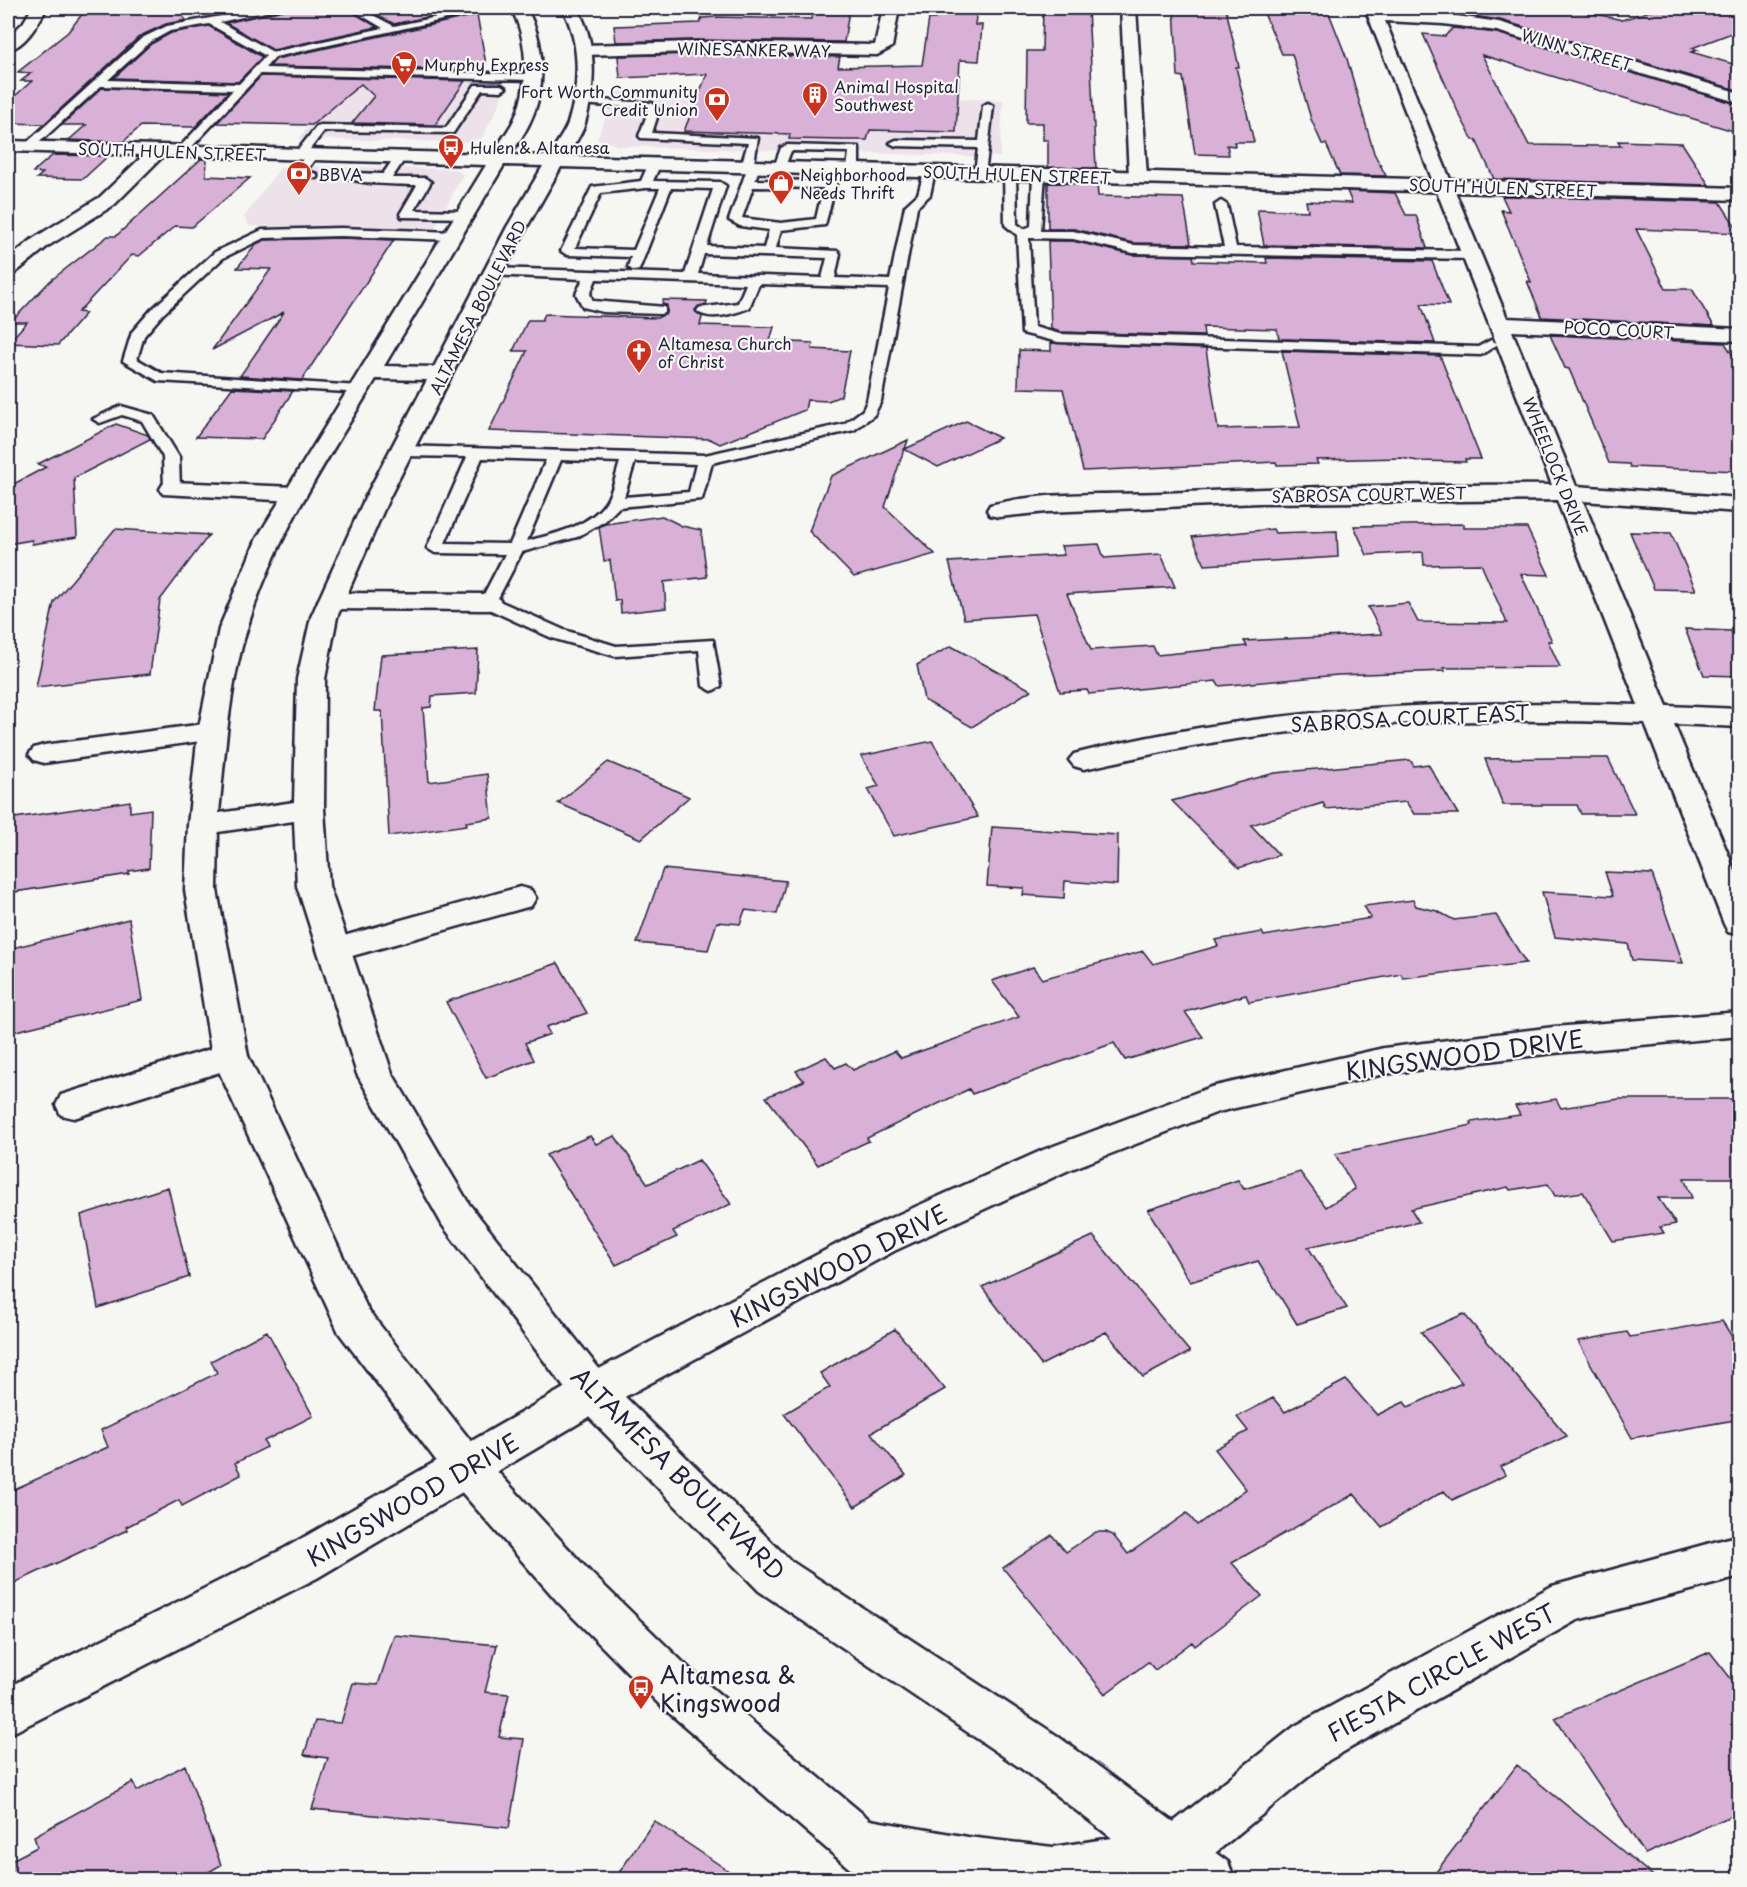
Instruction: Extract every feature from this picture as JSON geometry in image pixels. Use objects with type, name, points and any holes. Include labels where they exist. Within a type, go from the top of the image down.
[{"type":"main road","points":[[8,45],[29,26],[39,8]]},
{"type":"main road","points":[[519,8],[525,16],[532,52],[530,83],[522,121],[295,494],[270,538],[233,628],[212,732],[203,825],[201,890],[230,1056],[352,1321],[466,1467],[574,1587],[677,1689],[903,1880]]},
{"type":"main road","name":"ALTAMESA BOULEVARD","points":[[570,8],[578,22],[584,50],[584,91],[576,125],[495,272],[377,498],[324,617],[311,679],[309,809],[313,886],[375,1074],[456,1215],[593,1393],[775,1576],[1038,1752],[1186,1871]]},
{"type":"main road","name":"WINESANKER WAY","points":[[584,50],[694,47],[877,50],[884,47],[891,8]]},
{"type":"main road","points":[[1128,8],[1138,177]]},
{"type":"main road","name":"WINN STREET","points":[[1374,12],[1499,27],[1740,98]]},
{"type":"main road","name":"WHEELOCK DRIVE","points":[[1374,12],[1470,255],[1499,337],[1657,714],[1740,924]]},
{"type":"main road","name":"SOUTH HULEN STREET","points":[[8,146],[727,166],[750,172],[780,167],[832,177],[853,169],[1740,194]]},
{"type":"main road","points":[[8,269],[41,242],[107,201],[158,151]]},
{"type":"main road","name":"POCO COURT","points":[[1499,337],[1740,335]]},
{"type":"main road","points":[[365,381],[443,374]]},
{"type":"main road","points":[[172,489],[295,494]]},
{"type":"main road","name":"SABROSA COURT WEST","points":[[999,510],[1047,505],[1259,496],[1448,492],[1566,493],[1740,505]]},
{"type":"main road","points":[[331,601],[488,602]]},
{"type":"main road","name":"SABROSA COURT EAST","points":[[1084,760],[1220,733],[1284,724],[1477,713],[1657,714],[1740,718]]},
{"type":"main road","points":[[44,754],[212,732]]},
{"type":"main road","points":[[203,825],[309,809]]},
{"type":"main road","points":[[334,950],[520,898]]},
{"type":"main road","name":"KINGSWOOD DRIVE","points":[[8,1712],[301,1563],[593,1393],[880,1240],[1056,1160],[1211,1100],[1384,1061],[1554,1040],[1740,1024]]},
{"type":"main road","points":[[74,1105],[230,1056]]},
{"type":"main road","name":"FIESTA CIRCLE WEST","points":[[1186,1871],[1312,1743],[1568,1601],[1740,1556]]},
{"type":"main road","points":[[858,1843],[968,1862],[1053,1872],[1186,1871]]},
{"type":"lane","points":[[28,147],[141,44],[167,29],[278,8]]},
{"type":"lane","points":[[353,8],[392,29]]},
{"type":"lane","points":[[181,152],[272,55],[491,8]]},
{"type":"lane","points":[[211,21],[272,55]]},
{"type":"lane","points":[[256,71],[530,83]]},
{"type":"lane","points":[[98,83],[242,87]]},
{"type":"lane","points":[[313,176],[298,174],[321,128],[448,131],[479,87],[530,83]]},
{"type":"lane","points":[[581,102],[648,105],[654,111],[645,136],[754,140],[750,172],[735,220],[746,224],[803,226],[821,222],[832,177],[750,172]]},
{"type":"lane","points":[[981,173],[988,106]]},
{"type":"lane","points":[[896,143],[984,145]]},
{"type":"lane","points":[[780,167],[788,148],[855,149],[853,169]]},
{"type":"lane","points":[[400,157],[384,181],[425,182],[406,214],[460,225]]},
{"type":"lane","points":[[646,184],[655,164]]},
{"type":"lane","points":[[690,278],[727,166]]},
{"type":"lane","points":[[402,450],[705,460],[849,427],[869,412],[874,401],[911,207],[924,195],[929,171]]},
{"type":"lane","points":[[1010,174],[1011,225],[1023,234],[1073,235],[1132,249],[1470,255]]},
{"type":"lane","points":[[1023,234],[1037,228],[1039,174]]},
{"type":"lane","points":[[353,177],[386,178]]},
{"type":"lane","points":[[640,254],[567,251],[596,190],[646,184],[720,186]]},
{"type":"lane","points":[[630,276],[668,184]]},
{"type":"lane","points":[[1221,205],[1231,251]]},
{"type":"lane","points":[[365,381],[290,386],[158,377],[130,361],[137,335],[157,312],[219,255],[262,234],[362,232],[460,225]]},
{"type":"lane","points":[[769,252],[776,225]]},
{"type":"lane","points":[[1023,234],[1027,330],[1043,332],[1058,338],[1481,351],[1499,337]]},
{"type":"lane","points":[[700,250],[834,254],[828,282]]},
{"type":"lane","points":[[495,272],[896,284]]},
{"type":"lane","points":[[591,275],[583,294],[588,304],[603,308],[660,310]]},
{"type":"lane","points":[[704,311],[730,310],[744,305],[754,280]]},
{"type":"lane","points":[[100,418],[121,410],[148,418],[171,457],[172,489]]},
{"type":"lane","points":[[477,453],[435,548],[516,549],[571,534],[599,518],[614,503],[629,458]]},
{"type":"lane","points":[[555,456],[516,549],[488,602],[558,634],[615,651],[707,644],[712,686]]},
{"type":"lane","points":[[614,503],[696,496],[705,460]]},
{"type":"shaded area","points":[[350,75],[507,79],[499,105],[482,138],[470,142],[298,139]]},
{"type":"shaded area","points":[[616,91],[1003,100],[1000,157],[619,146],[597,139]]},
{"type":"shaded area","points":[[290,166],[453,169],[463,174],[433,232],[249,226],[244,217],[280,168]]},
{"type":"building","points":[[292,8],[347,8],[377,27],[273,50],[226,23]]},
{"type":"building","points":[[363,8],[471,8],[394,24]]},
{"type":"building","points":[[938,8],[977,8],[975,25],[982,25],[979,61],[960,60],[956,132],[870,130],[867,140],[845,140],[789,139],[790,134],[684,131],[707,74],[620,78],[618,56],[694,54],[840,57],[838,67],[922,65],[929,19],[935,19]]},
{"type":"building","points":[[1043,8],[1088,8],[1096,168],[1048,167],[1048,140],[1043,140],[1043,123],[1026,123],[1027,51],[1042,51]]},
{"type":"building","points":[[1174,8],[1226,9],[1239,67],[1236,67],[1254,142],[1234,142],[1235,146],[1227,145],[1229,155],[1195,154],[1183,77],[1178,76]]},
{"type":"building","points":[[1279,8],[1327,8],[1347,59],[1374,153],[1386,176],[1340,175],[1326,144],[1322,144],[1311,119],[1292,54],[1282,54],[1263,11],[1281,12]]},
{"type":"building","points":[[1473,8],[1521,8],[1548,11],[1570,8],[1622,20],[1659,8],[1709,8],[1740,16],[1740,30],[1692,48],[1698,50],[1691,52],[1740,66],[1740,91],[1500,20],[1466,15]]},
{"type":"building","points":[[813,11],[849,11],[844,42],[694,40],[616,42],[614,26],[700,23],[702,18],[716,17],[811,19]]},
{"type":"building","points":[[179,12],[186,20],[166,24],[140,36],[44,124],[8,123],[8,102],[32,81],[21,81],[31,73],[18,72],[68,32],[83,13]]},
{"type":"building","points":[[477,15],[486,64],[476,65],[472,70],[270,66],[276,59]]},
{"type":"building","points":[[209,26],[262,57],[238,82],[114,78],[151,44],[171,33]]},
{"type":"building","points":[[1453,28],[1497,33],[1740,105],[1740,133],[1482,55],[1529,145],[1621,146],[1618,141],[1682,143],[1709,185],[1494,179],[1476,140],[1473,140],[1458,112],[1423,34],[1445,36]]},
{"type":"building","points":[[261,76],[465,81],[435,125],[352,123],[374,96],[361,84],[312,125],[217,123]]},
{"type":"building","points":[[102,88],[228,92],[195,127],[141,126],[123,142],[69,140],[86,125],[62,125]]},
{"type":"building","points":[[53,155],[108,156],[83,179],[37,178],[43,173],[33,172]]},
{"type":"building","points":[[201,159],[207,159],[206,176],[250,178],[192,227],[175,226],[139,256],[132,255],[78,312],[86,313],[58,345],[8,343],[27,322],[11,322],[50,281],[108,236],[116,236]]},
{"type":"building","points":[[1048,183],[1097,184],[1098,196],[1183,198],[1191,244],[1133,243],[1074,229],[1048,229]]},
{"type":"building","points":[[1347,191],[1395,193],[1406,215],[1416,215],[1427,248],[1264,245],[1257,209],[1308,211],[1306,201],[1352,203]]},
{"type":"building","points":[[1502,196],[1720,202],[1740,233],[1636,229],[1666,289],[1692,289],[1714,326],[1542,317],[1527,281],[1531,282],[1501,210],[1509,211]]},
{"type":"building","points":[[340,238],[394,240],[302,380],[240,376],[284,312],[212,350],[271,269],[237,268],[256,244],[265,240]]},
{"type":"building","points":[[1048,241],[1073,241],[1133,255],[1193,256],[1194,261],[1267,263],[1266,258],[1432,261],[1449,305],[1421,304],[1435,343],[1279,339],[1277,329],[1203,327],[1204,336],[1060,332],[1051,329]]},
{"type":"building","name":"Altamesa Church of Christ","points":[[663,300],[707,301],[706,305],[699,306],[695,310],[702,317],[700,325],[774,327],[770,341],[813,343],[812,349],[850,351],[841,396],[828,401],[807,400],[805,410],[720,444],[710,439],[489,431],[527,351],[513,351],[528,320],[542,320],[545,314],[657,318],[667,313],[667,305],[662,304]]},
{"type":"building","points":[[1550,335],[1725,343],[1740,366],[1740,471],[1630,467],[1629,464],[1609,463],[1569,369],[1565,368]]},
{"type":"building","points":[[1051,343],[1206,349],[1218,429],[1300,427],[1282,351],[1440,356],[1481,459],[1465,459],[1466,462],[1418,461],[1401,458],[1316,460],[1318,464],[1277,465],[1276,462],[1083,471],[1063,389],[1018,388],[1019,350],[1051,351]]},
{"type":"building","points":[[232,388],[293,391],[262,439],[196,437]]},
{"type":"building","points":[[966,421],[1000,438],[938,467],[904,449],[885,507],[935,554],[854,577],[809,531],[831,476],[908,440],[905,449]]},
{"type":"building","points":[[116,424],[148,435],[150,439],[74,478],[77,537],[32,544],[32,540],[8,544],[8,487],[46,467],[38,464]]},
{"type":"building","points":[[662,516],[682,526],[701,530],[707,577],[664,582],[666,608],[621,613],[620,600],[615,601],[610,560],[604,561],[599,527],[605,524]]},
{"type":"building","points":[[1464,524],[1464,528],[1527,528],[1549,575],[1521,574],[1552,641],[1548,641],[1560,667],[1443,668],[1445,671],[1338,675],[1219,686],[1216,681],[1089,694],[1087,690],[1060,692],[1034,614],[964,619],[949,562],[1064,555],[1061,546],[1099,544],[1104,558],[1161,554],[1175,587],[1067,594],[1091,650],[1153,646],[1157,655],[1247,646],[1244,641],[1382,634],[1368,607],[1408,603],[1418,622],[1507,623],[1481,564],[1424,565],[1423,552],[1367,555],[1354,526]]},
{"type":"building","points":[[115,529],[209,535],[160,600],[150,674],[36,687],[54,602]]},
{"type":"building","points":[[1273,529],[1275,533],[1337,531],[1338,557],[1205,565],[1192,537]]},
{"type":"building","points":[[1630,532],[1671,533],[1696,590],[1654,589]]},
{"type":"building","points":[[1685,629],[1731,631],[1740,650],[1740,676],[1704,675]]},
{"type":"building","points":[[951,646],[1031,690],[972,727],[924,700],[917,665]]},
{"type":"building","points":[[478,650],[476,693],[432,696],[431,707],[423,708],[429,782],[487,774],[492,818],[466,822],[467,825],[389,836],[382,711],[375,711],[381,655]]},
{"type":"building","points":[[932,741],[978,817],[894,836],[868,789],[879,786],[861,756]]},
{"type":"building","points":[[1608,758],[1635,814],[1581,814],[1577,805],[1503,805],[1485,759]]},
{"type":"building","points":[[1410,760],[1414,766],[1428,764],[1458,814],[1414,814],[1406,802],[1326,809],[1323,803],[1251,825],[1279,855],[1239,868],[1172,801],[1275,773]]},
{"type":"building","points":[[608,762],[689,797],[641,839],[558,803]]},
{"type":"building","points":[[130,801],[130,812],[151,809],[149,868],[129,871],[129,874],[8,893],[8,819]]},
{"type":"building","points":[[992,827],[1118,835],[1117,885],[1065,881],[1064,898],[1023,895],[1024,888],[987,886]]},
{"type":"building","points":[[663,869],[786,881],[777,914],[745,910],[740,924],[717,922],[708,950],[637,943]]},
{"type":"building","points":[[1605,872],[1652,874],[1683,963],[1632,960],[1628,944],[1555,937],[1542,892],[1613,896]]},
{"type":"building","points":[[1413,900],[1416,906],[1437,911],[1454,920],[1496,915],[1526,963],[1403,978],[1401,974],[1249,1002],[1246,995],[1185,1012],[1203,1037],[1125,1060],[1114,1043],[972,1094],[969,1089],[867,1138],[869,1141],[818,1165],[766,1097],[804,1081],[796,1071],[826,1057],[835,1068],[846,1063],[853,1070],[895,1051],[901,1058],[1019,1017],[992,981],[1033,967],[1042,979],[1143,951],[1153,964],[1218,946],[1215,940],[1262,932],[1264,936],[1371,918],[1364,906]]},
{"type":"building","points":[[129,919],[142,1000],[8,1033],[8,949]]},
{"type":"building","points":[[558,963],[587,1013],[546,1027],[550,1034],[525,1043],[534,1060],[486,1078],[446,1002]]},
{"type":"building","points":[[1556,1099],[1561,1108],[1619,1099],[1740,1099],[1740,1178],[1684,1178],[1692,1198],[1658,1198],[1676,1224],[1660,1227],[1664,1233],[1613,1241],[1583,1192],[1555,1196],[1548,1184],[1510,1190],[1508,1187],[1411,1209],[1419,1222],[1308,1247],[1347,1308],[1297,1324],[1258,1261],[1190,1282],[1148,1210],[1238,1180],[1244,1189],[1300,1172],[1326,1207],[1355,1189],[1335,1154],[1472,1125],[1471,1122],[1520,1115],[1515,1106]]},
{"type":"building","points":[[590,1136],[596,1144],[615,1136],[648,1184],[699,1160],[731,1204],[673,1231],[677,1237],[616,1265],[546,1155]]},
{"type":"building","points":[[168,1187],[189,1277],[98,1308],[81,1215]]},
{"type":"building","points":[[1093,1236],[1190,1352],[1143,1377],[1106,1332],[1041,1365],[982,1287]]},
{"type":"building","points":[[1464,1314],[1567,1436],[1500,1467],[1506,1475],[1452,1500],[1444,1491],[1382,1527],[1354,1494],[1232,1563],[1262,1596],[1195,1646],[1192,1642],[1155,1670],[1148,1662],[1105,1694],[1003,1568],[1052,1535],[1066,1552],[1096,1532],[1106,1532],[1113,1535],[1128,1554],[1187,1513],[1197,1525],[1246,1489],[1215,1449],[1248,1431],[1237,1417],[1273,1398],[1285,1412],[1346,1380],[1377,1415],[1404,1402],[1408,1407],[1462,1383],[1421,1332]]},
{"type":"building","points":[[1722,1321],[1740,1349],[1740,1419],[1632,1438],[1578,1341],[1627,1332],[1630,1337]]},
{"type":"building","points":[[895,1329],[945,1389],[871,1433],[906,1475],[855,1507],[784,1414],[830,1387],[820,1373]]},
{"type":"building","points":[[267,1331],[313,1416],[264,1441],[267,1447],[235,1463],[241,1475],[182,1506],[179,1500],[126,1527],[127,1530],[8,1586],[8,1492],[108,1447],[101,1430],[217,1373],[211,1361]]},
{"type":"building","points":[[394,1635],[497,1645],[485,1692],[509,1694],[499,1737],[524,1739],[509,1828],[312,1809],[328,1758],[304,1755],[315,1721],[341,1723],[353,1683],[378,1685]]},
{"type":"building","points":[[1710,1652],[1740,1690],[1740,1812],[1645,1854],[1555,1718]]},
{"type":"building","points":[[185,1765],[221,1865],[195,1880],[8,1880],[8,1862],[37,1847],[34,1836],[133,1782],[137,1791]]},
{"type":"building","points":[[1517,1765],[1658,1880],[1430,1880]]},
{"type":"building","points":[[654,1821],[742,1880],[614,1880]]},
{"type":"place","name":"Murphy Express","points":[[404,87]]},
{"type":"place","name":"Animal Hospital Southwest","points":[[815,118]]},
{"type":"place","name":"Fort Worth Community Credit Union","points":[[717,123]]},
{"type":"place","name":"Hulen & Altamesa","points":[[451,170]]},
{"type":"place","name":"BBVA","points":[[299,197]]},
{"type":"place","name":"Neighborhood Needs Thrift","points":[[781,206]]},
{"type":"place","name":"Altamesa Church of Christ","points":[[639,375]]},
{"type":"place","name":"Altamesa & Kingswood","points":[[641,1711]]}]
